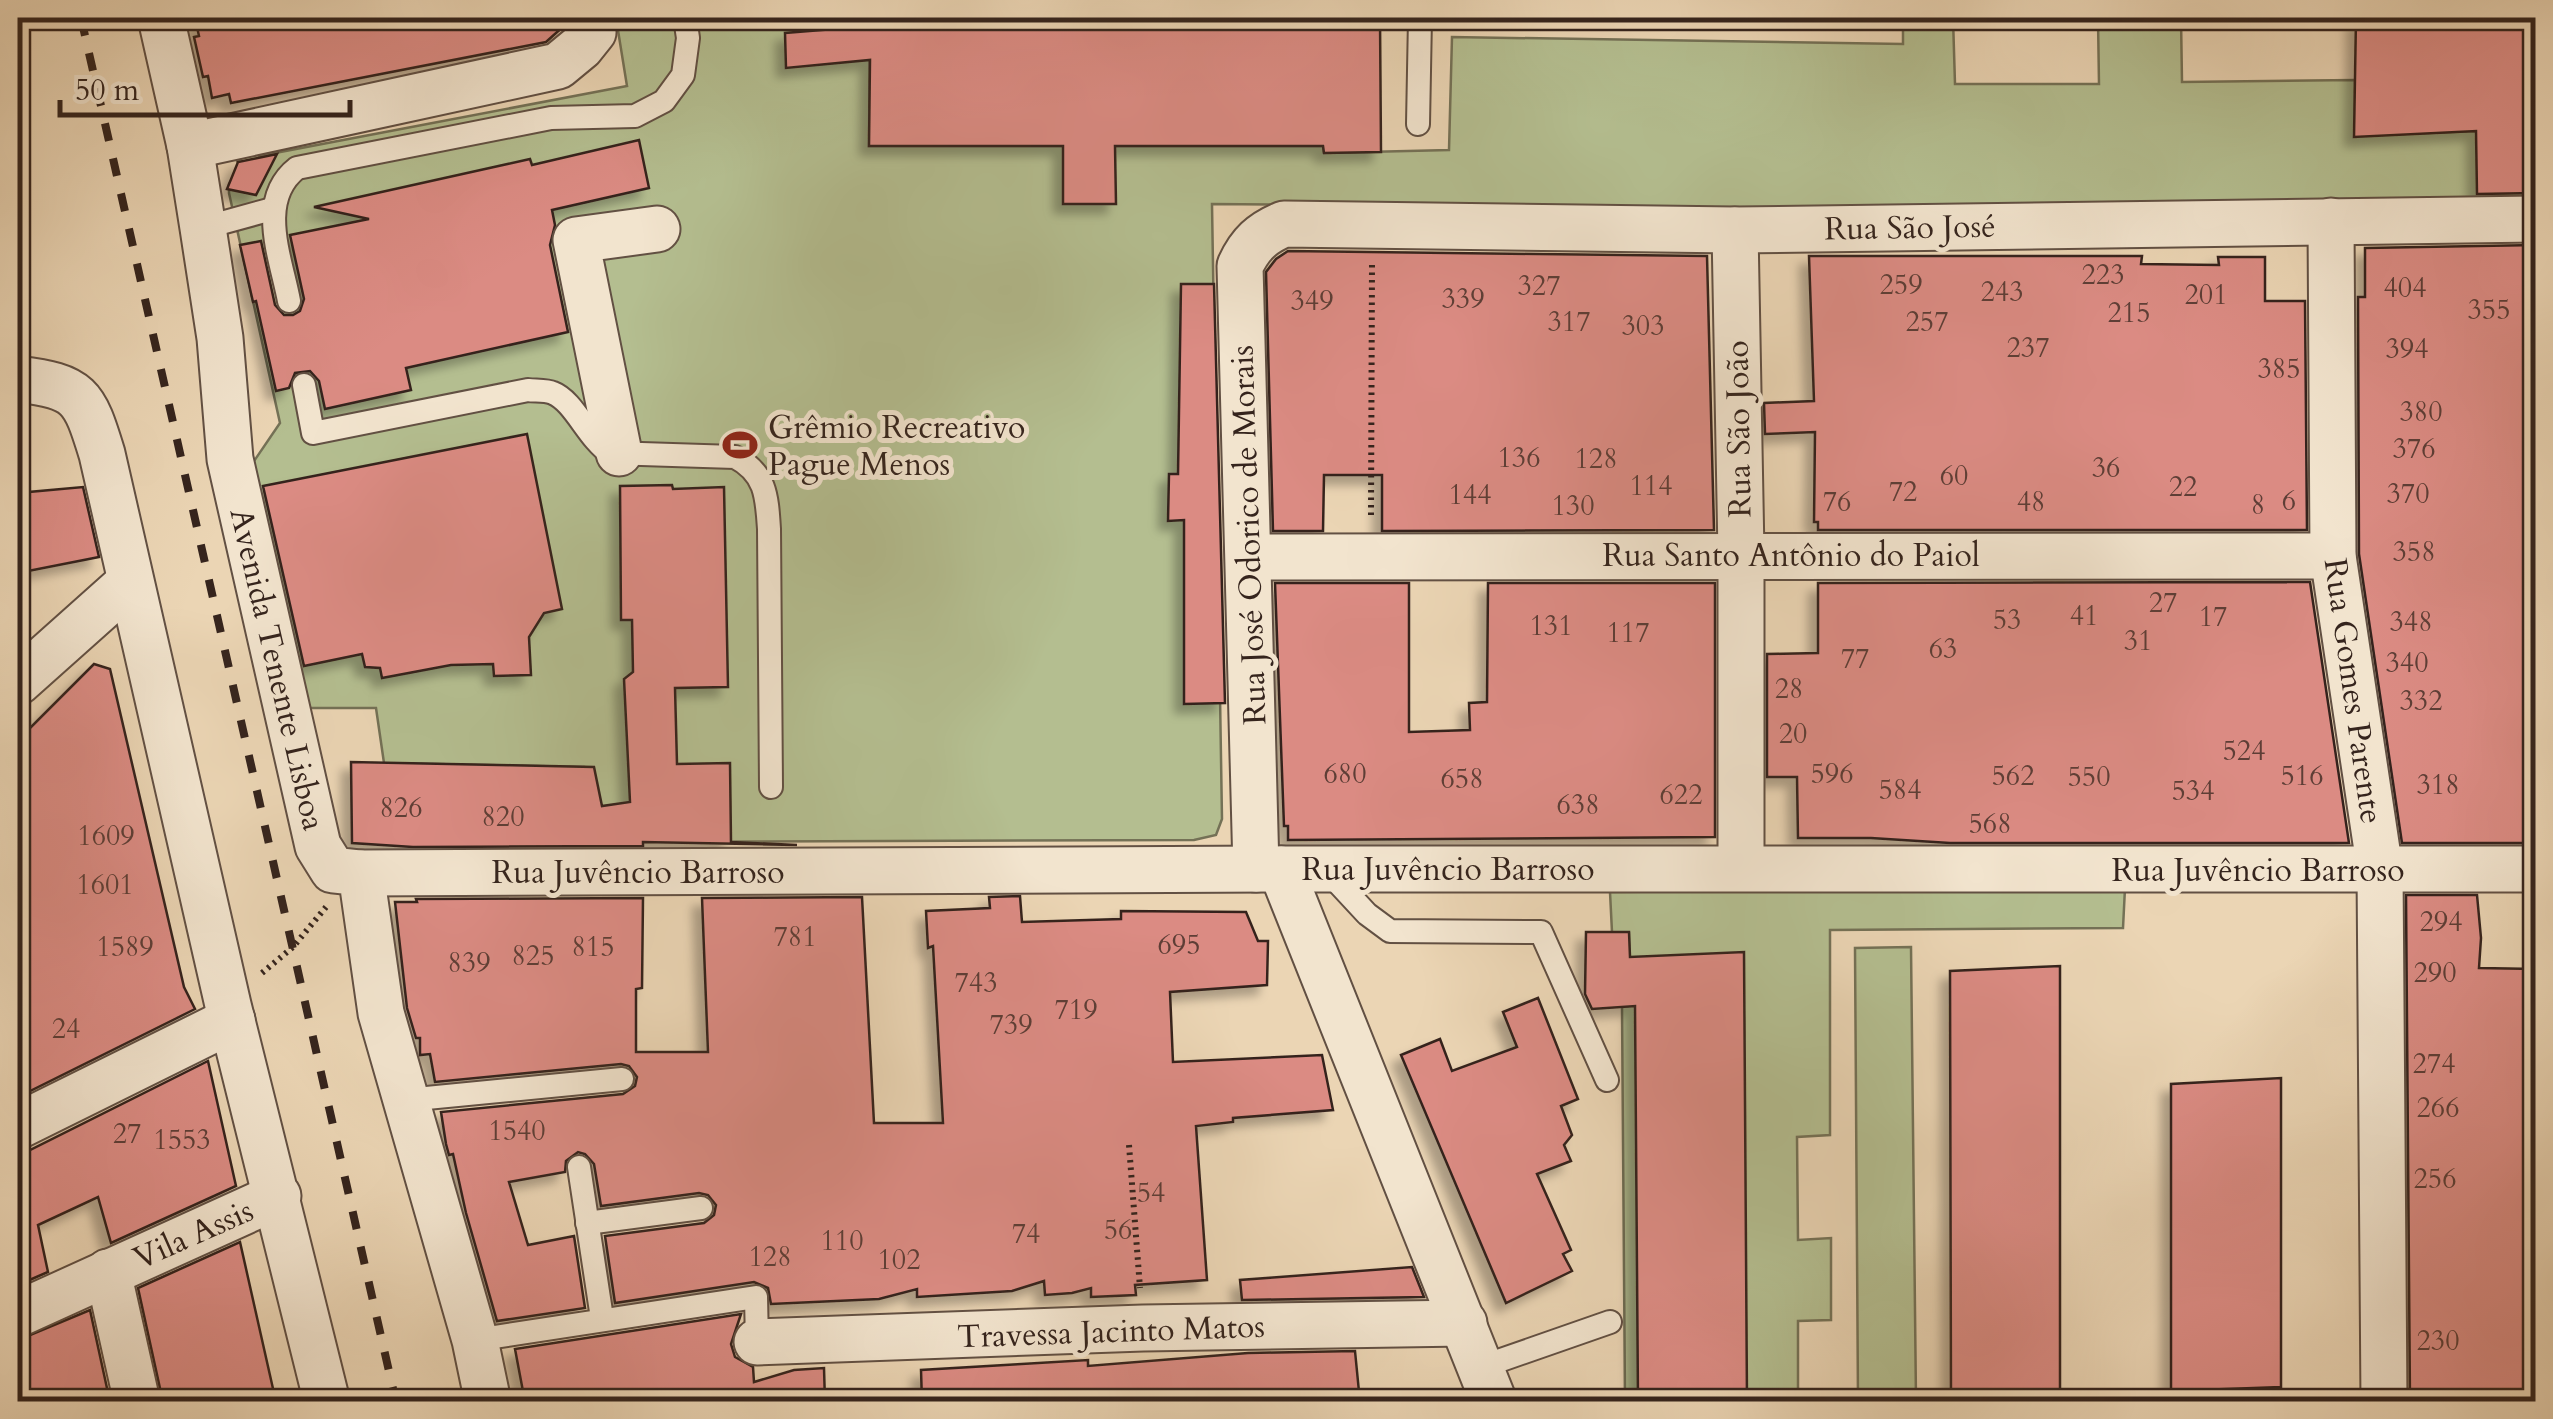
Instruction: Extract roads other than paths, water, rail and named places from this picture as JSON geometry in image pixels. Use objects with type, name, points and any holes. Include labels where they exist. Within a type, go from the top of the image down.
[{"type":"street","name":"Avenida Tenente Lisboa","points":[[161,18],[190,146],[203,228],[220,338],[230,459],[318,846],[333,870],[362,881]]},
{"type":"street","points":[[190,146],[558,66],[582,48],[592,25]]},
{"type":"street","name":"Rua São José","points":[[1284,224],[1734,230],[2536,218]]},
{"type":"street","name":"Rua Gomes Parente","points":[[2332,221],[2332,556],[2380,870],[2384,1402]]},
{"type":"street","name":"Rua José Odorico de Morais","points":[[1284,224],[1266,231],[1248,248],[1240,266],[1249,557],[1268,869],[1487,1384]]},
{"type":"street","points":[[619,453],[576,240],[657,229]]},
{"type":"street","name":"Rua São João","points":[[1734,230],[1741,554],[1741,868]]},
{"type":"street","points":[[18,379],[71,390],[84,404],[92,422],[230,1013],[327,1402]]},
{"type":"street","name":"Rua Santo Antônio do Paiol","points":[[1249,557],[2332,556]]},
{"type":"street","points":[[18,682],[130,582]]},
{"type":"street","name":"Rua Juvêncio Barroso","points":[[362,881],[772,857],[1268,869],[2536,869]]},
{"type":"street","points":[[362,881],[381,1012],[475,1340],[488,1402]]},
{"type":"street","points":[[18,1126],[230,1013]]},
{"type":"street","name":"Vila Assis","points":[[18,1314],[278,1196]]},
{"type":"street","name":"Vila Assis","points":[[108,1272],[137,1402]]},
{"type":"street","name":"Travessa Jacinto Matos","points":[[758,1342],[1142,1328],[1464,1324]]},
{"type":"lane","points":[[288,301],[272,208],[289,174],[307,164],[552,118],[634,116],[664,101],[683,75],[688,38],[685,18]]},
{"type":"lane","points":[[1418,124],[1420,18]]},
{"type":"lane","points":[[203,228],[272,208]]},
{"type":"lane","points":[[304,384],[313,433],[528,390],[553,392],[568,404],[596,444],[610,453],[735,457],[752,465],[767,502],[769,529],[771,787]]},
{"type":"lane","points":[[1326,869],[1368,914],[1390,931],[1541,932],[1606,1080]]},
{"type":"lane","points":[[406,1100],[622,1079]]},
{"type":"lane","points":[[579,1167],[602,1318]]},
{"type":"lane","points":[[587,1223],[701,1208]]},
{"type":"lane","points":[[475,1340],[756,1297],[758,1342]]},
{"type":"lane","points":[[1487,1384],[1610,1322]]},
{"type":"railway","points":[[81,18],[396,1402]]},
{"type":"place","name":"Grêmio Recreativo Pague Menos","points":[[740,445]]}]
